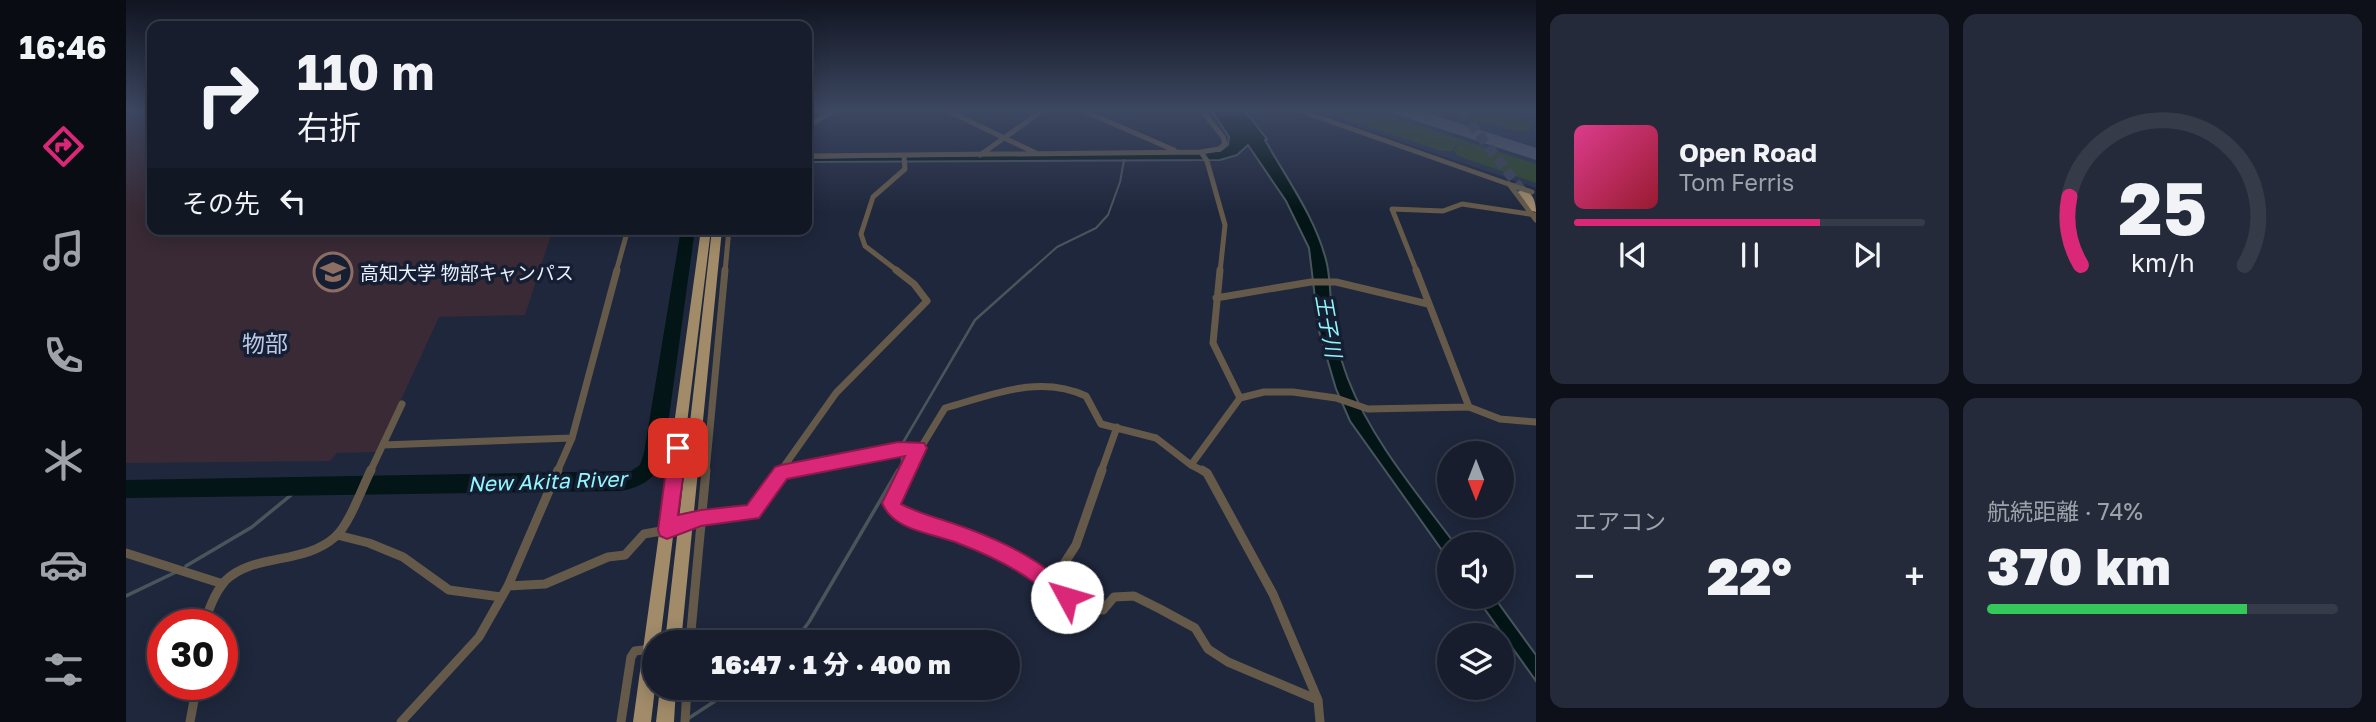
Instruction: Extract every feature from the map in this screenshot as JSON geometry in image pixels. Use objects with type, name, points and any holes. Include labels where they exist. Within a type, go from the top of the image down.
[{"type":"main road","points":[[1533,193],[1535,214]]},
{"type":"main road","points":[[654,630],[705,235]]},
{"type":"main road","points":[[674,630],[683,522],[716,235]]},
{"type":"main road","points":[[642,722],[645,700]]},
{"type":"main road","points":[[665,722],[667,700]]},
{"type":"street","points":[[980,155],[995,145]]},
{"type":"street","points":[[1018,145],[1037,154]]},
{"type":"street","points":[[1161,145],[1178,152]]},
{"type":"street","points":[[812,156],[904,158],[1202,152],[1219,149],[1224,145]]},
{"type":"street","points":[[1397,145],[1533,193]]},
{"type":"street","points":[[1202,152],[1225,225],[1213,343],[1240,398]]},
{"type":"street","points":[[508,586],[544,584],[608,557],[625,555],[644,534],[667,530],[683,522],[752,512],[836,393],[927,301],[914,284],[865,246],[861,233],[873,197],[905,169],[904,158]]},
{"type":"street","points":[[1512,185],[1535,214]]},
{"type":"street","points":[[1469,407],[1392,209],[1443,211],[1462,205],[1477,205],[1535,214]]},
{"type":"street","points":[[401,722],[479,637],[508,586],[572,438],[626,235]]},
{"type":"street","points":[[691,630],[728,235]]},
{"type":"street","points":[[1216,298],[1311,282],[1336,282],[1428,304]]},
{"type":"street","points":[[1318,700],[1228,662],[1208,649],[1195,628],[1134,596],[1114,597],[1103,610],[1083,610],[1051,584],[1002,552],[949,530],[921,524],[894,509],[891,503],[918,448],[945,408],[1041,384],[1088,396],[1098,422],[1156,438],[1191,465],[1207,473],[1273,594],[1318,700],[1320,722]]},
{"type":"street","points":[[1191,465],[1240,398],[1264,392],[1293,392],[1336,398],[1368,409],[1469,407],[1500,419],[1536,422]]},
{"type":"street","points":[[209,609],[223,583],[250,565],[303,554],[337,535],[402,404]]},
{"type":"street","points":[[1051,584],[1076,545],[1117,427]]},
{"type":"street","points":[[383,445],[572,438]]},
{"type":"street","points":[[781,473],[918,448]]},
{"type":"street","points":[[337,535],[369,543],[403,557],[449,590],[501,597]]},
{"type":"street","points":[[126,553],[223,583]]},
{"type":"street","points":[[621,722],[631,657],[635,651],[642,650]]},
{"type":"street","points":[[190,722],[196,700]]},
{"type":"street","points":[[685,722],[686,700]]},
{"type":"shaded area","name":"高知大学 物部キャンパス","points":[[126,145],[147,145],[147,235],[551,235],[525,315],[439,317],[377,452],[337,453],[330,461],[126,463]]},
{"type":"shaded area","points":[[1410,145],[1536,145],[1536,188]]},
{"type":"green space","points":[[1422,145],[1457,145],[1452,151],[1441,151]]},
{"type":"green space","points":[[1457,145],[1477,145],[1536,164],[1536,183],[1458,156],[1454,151]]},
{"type":"water","name":"王子川","points":[[1228,145],[1268,145],[1292,185],[1309,216],[1327,264],[1335,337],[1348,379],[1382,444],[1446,532],[1437,532],[1437,543],[1350,421],[1336,389],[1319,331],[1309,248],[1286,201],[1248,145],[1237,155],[1220,160],[812,162],[812,158],[1220,151]]},
{"type":"water","points":[[1485,609],[1503,609],[1513,623],[1495,623]]},
{"type":"water","points":[[1514,625],[1536,655],[1536,681],[1514,650]]},
{"type":"waterway","points":[[1029,272],[1057,247],[1096,228],[1108,215],[1120,182],[1124,160]]},
{"type":"waterway","name":"New Akita River","points":[[367,485],[620,482],[643,474],[650,466],[654,453],[687,235]]},
{"type":"waterway","points":[[901,446],[975,320],[1031,270]]},
{"type":"waterway","points":[[897,472],[902,463],[902,453]]},
{"type":"waterway","points":[[803,630],[898,470]]},
{"type":"waterway","points":[[186,566],[252,527],[302,486]]},
{"type":"waterway","name":"New Akita River","points":[[126,489],[361,486]]},
{"type":"waterway","points":[[126,596],[176,572]]},
{"type":"waterway","points":[[689,718],[717,700]]},
{"type":"taxiway","points":[[1507,145],[1536,154]]},
{"type":"tunnel","points":[[1487,145],[1523,192]]},
{"type":"place","name":"高知大学 物部キャンパス","points":[[333,272]]},
{"type":"district","name":"物部","points":[[265,343]]},
{"type":"route","points":[[678,448],[667,530],[683,522],[701,518],[752,512],[781,473],[918,448],[891,503],[894,509],[921,524],[949,530],[1002,552],[1039,574],[1067,597]]}]
